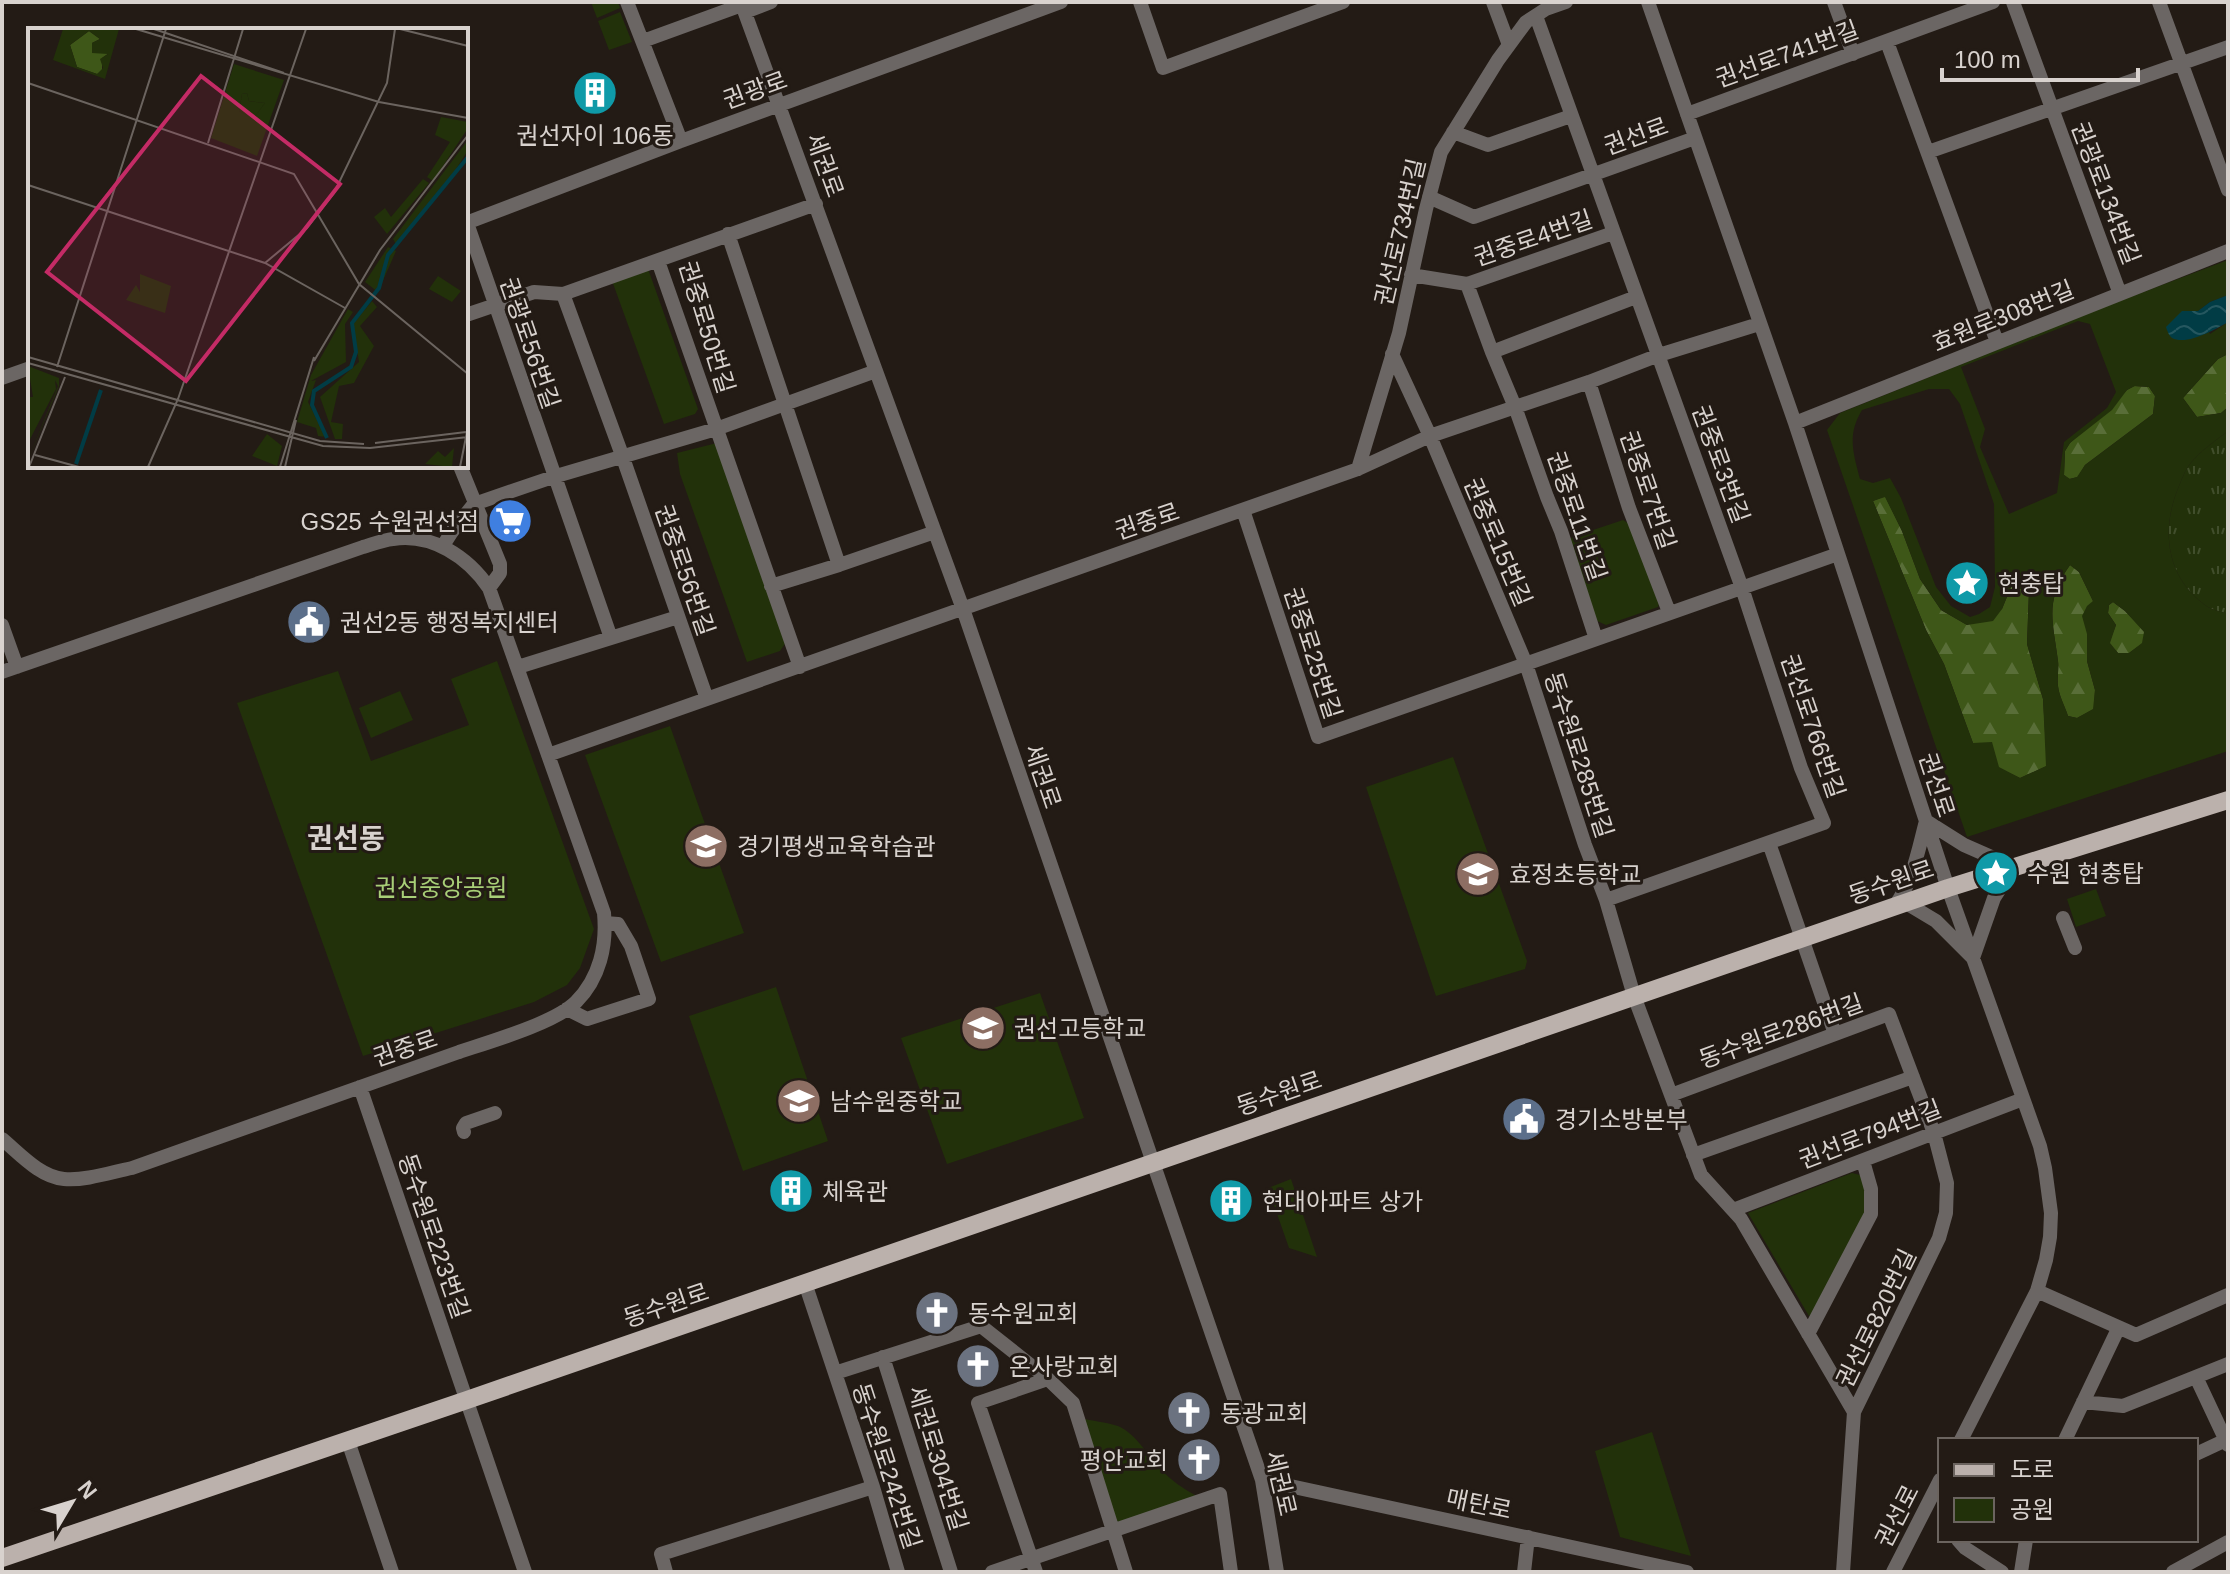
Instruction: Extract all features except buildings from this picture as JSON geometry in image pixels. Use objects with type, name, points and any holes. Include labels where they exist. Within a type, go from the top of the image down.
[{"type":"main road","name":"동수원로","points":[[2,1558],[1948,888],[2228,800]]},
{"type":"street","points":[[627,2],[681,141]]},
{"type":"street","points":[[643,41],[742,7],[771,2]]},
{"type":"street","name":"권광로","points":[[468,222],[1061,2]]},
{"type":"street","points":[[1140,2],[1163,68],[1343,2]]},
{"type":"street","points":[[1493,2],[1509,45]]},
{"type":"street","name":"권선로734번길","points":[[1358,469],[1392,354],[1441,152],[1526,22],[1546,9],[1566,2]]},
{"type":"street","name":"권선로","points":[[1648,2],[1795,423],[1948,888],[2040,1146],[2050,1202],[2050,1237],[2037,1291],[1962,1438]]},
{"type":"street","points":[[1834,2],[1853,54]]},
{"type":"street","name":"권선로741번길","points":[[1687,114],[1993,2]]},
{"type":"street","name":"권광로134번길","points":[[2013,2],[2120,294]]},
{"type":"street","points":[[2159,2],[2228,190]]},
{"type":"street","name":"세권로","points":[[742,7],[963,609],[1262,1480],[1277,1572]]},
{"type":"street","name":"권중로4번길","points":[[1536,16],[1659,355]]},
{"type":"street","points":[[1887,42],[1997,342]]},
{"type":"street","name":"권광로134번길","points":[[1928,152],[2228,47]]},
{"type":"street","points":[[1453,132],[1488,145],[1571,116]]},
{"type":"street","name":"권선로","points":[[1592,175],[1695,138]]},
{"type":"street","name":"권중로4번길","points":[[1429,197],[1474,217],[1592,175]]},
{"type":"street","name":"권중로50번길","points":[[800,667],[658,261],[816,204]]},
{"type":"street","name":"권광로56번길","points":[[468,229],[611,638]]},
{"type":"street","name":"권중로4번길","points":[[1467,284],[1613,233]]},
{"type":"street","name":"권중로50번길","points":[[728,234],[839,565]]},
{"type":"street","name":"효원로308번길","points":[[1795,423],[2228,251]]},
{"type":"street","points":[[468,314],[534,292],[563,294],[658,261]]},
{"type":"street","points":[[1411,275],[1467,284]]},
{"type":"street","name":"권중로11번길","points":[[1467,284],[1561,531],[1596,639]]},
{"type":"street","name":"권중로56번길","points":[[563,294],[707,699]]},
{"type":"street","points":[[1492,352],[1636,297]]},
{"type":"street","name":"권중로","points":[[548,755],[1358,469],[1430,436],[1659,355],[1759,324]]},
{"type":"street","name":"권중로15번길","points":[[1392,354],[1526,664]]},
{"type":"street","name":"권중로3번길","points":[[1659,355],[1742,588]]},
{"type":"street","points":[[2,378],[28,369]]},
{"type":"street","name":"권중로50번길","points":[[716,429],[876,371]]},
{"type":"street","name":"권중로7번길","points":[[1589,382],[1629,508],[1669,612]]},
{"type":"street","points":[[443,547],[451,528],[474,504],[622,455],[716,429]]},
{"type":"street","points":[[461,468],[500,564],[500,573],[489,588]]},
{"type":"street","name":"권중로25번길","points":[[1243,510],[1318,737],[1526,664]]},
{"type":"street","points":[[771,586],[935,532]]},
{"type":"street","name":"권중로","points":[[2,672],[363,547],[396,538],[423,540],[443,547],[466,561],[489,588],[604,913],[606,935],[596,971],[584,992],[567,1009],[527,1027],[141,1165],[99,1176],[63,1180],[39,1170],[2,1139]]},
{"type":"street","points":[[1526,664],[1838,554]]},
{"type":"street","name":"권선로766번길","points":[[1742,588],[1801,768],[1824,823],[1769,843]]},
{"type":"street","points":[[518,667],[678,617]]},
{"type":"street","points":[[2,625],[17,667]]},
{"type":"street","name":"동수원로285번길","points":[[1526,664],[1606,900],[1634,996]]},
{"type":"street","points":[[1926,821],[1964,845],[2014,867],[1994,898],[1973,958],[1936,921],[1922,911],[1900,905],[1926,821]]},
{"type":"street","points":[[1606,900],[1769,843],[1835,1034]]},
{"type":"street","points":[[2063,918],[2075,948]]},
{"type":"street","points":[[567,1009],[587,1019],[649,999],[631,946],[618,924],[605,923]]},
{"type":"street","points":[[1634,996],[1701,1175],[1741,1219],[1854,1412]]},
{"type":"street","name":"동수원로286번길","points":[[1671,1095],[1889,1014],[1934,1133]]},
{"type":"street","points":[[1693,1155],[1913,1077]]},
{"type":"street","name":"동수원로223번길","points":[[360,1087],[525,1572]]},
{"type":"street","name":"권선로794번길","points":[[1733,1210],[2023,1099]]},
{"type":"street","points":[[464,1132],[466,1123],[495,1113]]},
{"type":"street","name":"권선로820번길","points":[[1843,1572],[1854,1412],[1939,1238],[1946,1213],[1947,1183],[1934,1133]]},
{"type":"street","points":[[1808,1334],[1871,1214],[1871,1189],[1863,1161]]},
{"type":"street","name":"동수원로242번길","points":[[805,1283],[898,1572]]},
{"type":"street","points":[[2037,1291],[2136,1335],[2228,1295]]},
{"type":"street","name":"동수원로242번길","points":[[835,1373],[981,1326],[1048,1379]]},
{"type":"street","points":[[2066,1438],[2118,1329]]},
{"type":"street","name":"세권로304번길","points":[[883,1357],[951,1572]]},
{"type":"street","points":[[2083,1402],[2123,1406],[2228,1364]]},
{"type":"street","points":[[2196,1377],[2227,1441],[2198,1453]]},
{"type":"street","points":[[1034,1566],[978,1403],[1048,1379],[1073,1403],[1126,1572]]},
{"type":"street","points":[[348,1441],[392,1572]]},
{"type":"street","name":"매탄로","points":[[1262,1480],[1687,1572]]},
{"type":"street","name":"권선로","points":[[1893,1572],[1938,1484]]},
{"type":"street","points":[[666,1572],[661,1554],[873,1487]]},
{"type":"street","points":[[992,1572],[1034,1566],[1113,1532],[1220,1494],[1231,1572]]},
{"type":"street","points":[[1524,1572],[1528,1537]]},
{"type":"street","points":[[1960,1542],[2002,1572]]},
{"type":"street","points":[[2021,1572],[2026,1542]]},
{"type":"street","points":[[2173,1572],[2228,1542]]},
{"type":"green space","points":[[591,2],[618,2],[620,8],[597,18]]},
{"type":"green space","points":[[620,12],[632,42],[609,50],[598,21]]},
{"type":"green space","points":[[2228,260],[2228,295],[2198,311],[2210,334],[2228,322],[2228,354],[2218,359],[2183,398],[2197,417],[2221,413],[2228,407],[2228,431],[2203,450],[2187,469],[2173,502],[2169,534],[2174,566],[2182,580],[2205,605],[2228,614],[2228,751],[1967,837],[1827,430],[1840,413]],"holes":[[[2078,321],[2090,324],[2116,392],[2107,408],[2064,442],[2057,493],[2009,514],[1980,447],[1985,429],[1961,367]],[[2135,386],[2149,387],[2155,396],[2153,414],[2085,465],[2077,477],[2070,479],[2064,475],[2065,451],[2070,443],[2112,410],[2127,390]],[[1929,389],[1949,389],[1960,404],[1994,504],[1995,587],[1990,607],[1970,617],[1951,606],[1936,587],[1890,478],[1873,483],[1860,479],[1853,444],[1857,419],[1862,410]],[[1885,497],[1920,579],[1941,610],[1967,625],[1993,621],[2011,587],[2029,591],[2027,644],[2043,699],[2046,766],[2020,778],[1999,767],[1992,742],[1973,743],[1944,664],[1926,630],[1873,501]],[[2070,565],[2079,572],[2093,601],[2082,616],[2087,634],[2087,661],[2095,690],[2093,709],[2077,718],[2068,716],[2059,690],[2052,612],[2056,590]],[[2113,602],[2125,611],[2144,632],[2142,643],[2129,653],[2118,653],[2110,643],[2116,625],[2108,613],[2109,605]]]},
{"type":"green space","points":[[647,266],[698,409],[695,414],[664,424],[611,278]]},
{"type":"green space","points":[[2228,354],[2228,407],[2221,413],[2197,417],[2183,398],[2218,359]]},
{"type":"green space","points":[[2134,386],[2149,387],[2155,396],[2153,414],[2085,465],[2078,477],[2069,479],[2064,475],[2065,451],[2070,443]]},
{"type":"green space","points":[[2228,431],[2228,614],[2205,605],[2182,580],[2174,566],[2169,534],[2173,502],[2187,469],[2203,450]]},
{"type":"green space","points":[[717,443],[787,641],[780,651],[747,662],[680,474],[677,453]]},
{"type":"green space","points":[[1885,496],[1920,579],[1941,610],[1967,625],[2002,609],[2011,587],[2029,591],[2027,644],[2043,699],[2047,766],[2020,778],[1999,768],[1973,743],[1944,664],[1926,630],[1873,501]]},
{"type":"green space","points":[[1623,520],[1631,525],[1660,600],[1658,607],[1606,625],[1595,620],[1569,542],[1572,537]]},
{"type":"green space","points":[[2070,565],[2079,572],[2093,601],[2087,634],[2087,661],[2095,690],[2094,709],[2077,718],[2068,716],[2060,694],[2052,612],[2056,590]]},
{"type":"green space","points":[[2113,602],[2145,632],[2143,643],[2129,653],[2118,653],[2109,643],[2116,625],[2108,613],[2109,605]]},
{"type":"green space","name":"권선중앙공원","points":[[497,661],[594,929],[580,968],[567,985],[534,1002],[363,1056],[237,703],[338,671],[371,761],[469,725],[451,679]]},
{"type":"green space","points":[[400,691],[413,720],[371,738],[359,708]]},
{"type":"green space","points":[[670,726],[744,933],[661,962],[585,755]]},
{"type":"green space","points":[[1453,757],[1527,961],[1525,969],[1436,996],[1366,787]]},
{"type":"green space","points":[[2096,889],[2106,916],[2076,927],[2067,899]]},
{"type":"green space","points":[[776,987],[828,1141],[743,1171],[689,1016]]},
{"type":"green space","points":[[1040,993],[1084,1118],[947,1164],[901,1038]]},
{"type":"green space","points":[[1852,1173],[1864,1176],[1867,1208],[1816,1311],[1809,1316],[1748,1213]]},
{"type":"green space","points":[[1291,1179],[1317,1257],[1289,1248],[1268,1188]]},
{"type":"green space","points":[[1080,1418],[1124,1429],[1167,1476],[1199,1497],[1114,1527]]},
{"type":"green space","points":[[1652,1432],[1691,1556],[1620,1537],[1595,1451]]},
{"type":"water","points":[[2228,295],[2228,322],[2185,340],[2170,336],[2166,327],[2182,311],[2198,311]]},
{"type":"place","name":"권선자이 106동","points":[[595,93]]},
{"type":"place","name":"GS25 수원권선점","points":[[510,521]]},
{"type":"place","name":"현충탑","points":[[1967,583]]},
{"type":"place","name":"권선2동 행정복지센터","points":[[309,622]]},
{"type":"place","name":"경기평생교육학습관","points":[[706,846]]},
{"type":"place","name":"수원 현충탑","points":[[1996,873]]},
{"type":"place","name":"효정초등학교","points":[[1478,874]]},
{"type":"place","name":"권선고등학교","points":[[983,1028]]},
{"type":"place","name":"남수원중학교","points":[[799,1101]]},
{"type":"place","name":"경기소방본부","points":[[1524,1119]]},
{"type":"place","name":"체육관","points":[[791,1191]]},
{"type":"place","name":"현대아파트 상가","points":[[1231,1201]]},
{"type":"place","name":"동수원교회","points":[[937,1313]]},
{"type":"place","name":"온사랑교회","points":[[978,1366]]},
{"type":"place","name":"동광교회","points":[[1189,1413]]},
{"type":"place","name":"평안교회","points":[[1199,1460]]},
{"type":"district","name":"권선동","points":[[346,838]]}]
